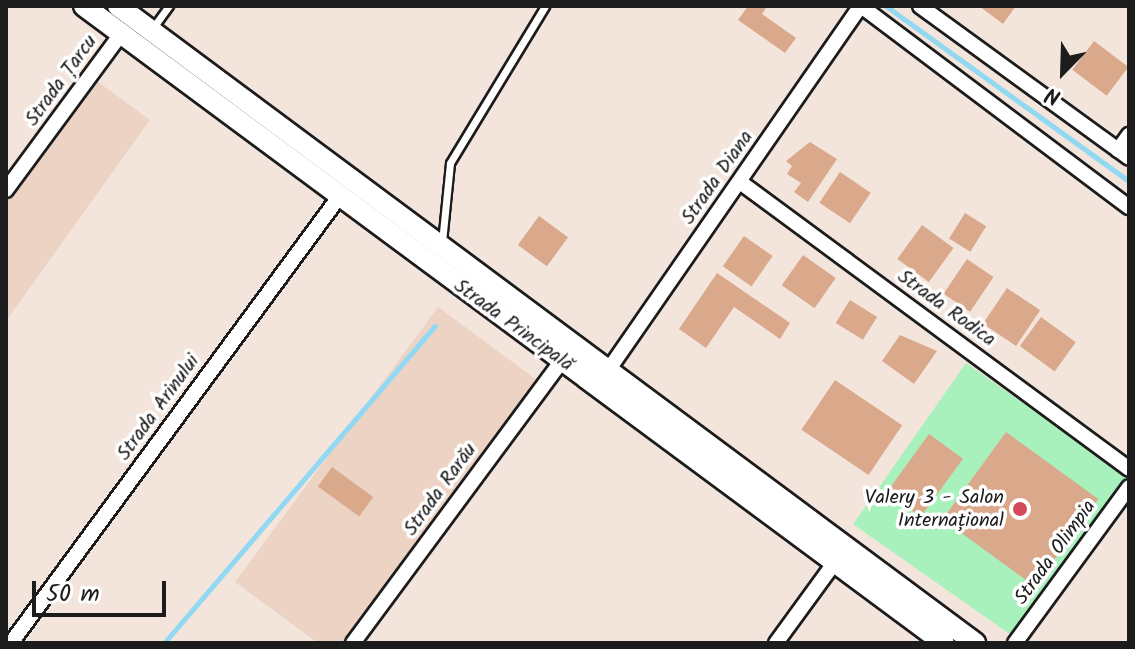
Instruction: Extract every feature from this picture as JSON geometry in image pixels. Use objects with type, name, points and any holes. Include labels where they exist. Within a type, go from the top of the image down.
[{"type":"main road","name":"Strada Principală","points":[[84,6],[944,643]]},
{"type":"main road","name":"Strada Principală","points":[[118,6],[975,643]]},
{"type":"street","name":"Strada Diana","points":[[607,372],[860,6]]},
{"type":"street","points":[[860,6],[1129,207]]},
{"type":"street","points":[[920,6],[1124,154],[1129,135]]},
{"type":"street","name":"Strada Țarcu","points":[[6,190],[121,34]]},
{"type":"street","name":"Strada Rodica","points":[[740,182],[1129,469]]},
{"type":"street","name":"Strada Arinului","points":[[11,643],[339,197]]},
{"type":"street","name":"Strada Rarău","points":[[353,643],[561,362]]},
{"type":"street","name":"Strada Olimpia","points":[[1015,643],[1129,487]]},
{"type":"street","points":[[776,643],[835,562]]},
{"type":"lane","points":[[151,31],[169,6]]},
{"type":"lane","points":[[441,248],[450,163],[545,6]]},
{"type":"shaded area","points":[[90,76],[150,120],[6,321],[6,194]]},
{"type":"shaded area","points":[[438,307],[541,383],[349,643],[318,643],[235,582]]},
{"type":"green space","points":[[966,363],[1129,477],[1017,639],[853,524]]},
{"type":"building","points":[[748,6],[767,6],[762,14],[796,38],[785,53],[738,20]]},
{"type":"building","points":[[979,6],[1016,6],[1003,24]]},
{"type":"building","points":[[1094,41],[1128,67],[1107,96],[1072,70]]},
{"type":"building","points":[[810,142],[837,159],[808,202],[794,192],[801,183],[787,174],[792,166],[786,161]]},
{"type":"building","points":[[840,172],[871,193],[850,223],[819,203]]},
{"type":"building","points":[[965,213],[986,226],[970,252],[949,238]]},
{"type":"building","points":[[539,216],[568,237],[547,266],[518,245]]},
{"type":"building","points":[[922,225],[954,248],[929,282],[897,259]]},
{"type":"building","points":[[744,236],[773,256],[751,286],[723,266]]},
{"type":"building","points":[[803,255],[836,278],[815,308],[782,285]]},
{"type":"building","points":[[967,259],[994,277],[970,312],[944,294]]},
{"type":"building","points":[[717,273],[790,323],[780,339],[734,307],[706,348],[679,329]]},
{"type":"building","points":[[1007,288],[1040,310],[1016,346],[983,324]]},
{"type":"building","points":[[850,300],[877,317],[863,340],[836,323]]},
{"type":"building","points":[[1041,317],[1076,342],[1055,371],[1020,346]]},
{"type":"building","points":[[900,335],[937,351],[914,384],[882,361]]},
{"type":"building","points":[[835,380],[902,425],[869,475],[801,430]]},
{"type":"building","name":"Valery 3 - Salon Internațional","points":[[1006,432],[1098,499],[1035,586],[943,519]]},
{"type":"building","points":[[929,434],[963,459],[921,517],[887,492]]},
{"type":"building","points":[[332,467],[373,497],[359,516],[318,486]]},
{"type":"waterway","points":[[886,6],[1129,181]]},
{"type":"waterway","points":[[164,643],[435,326]]},
{"type":"place","name":"Valery 3 - Salon Internațional","points":[[1020,509]]}]
